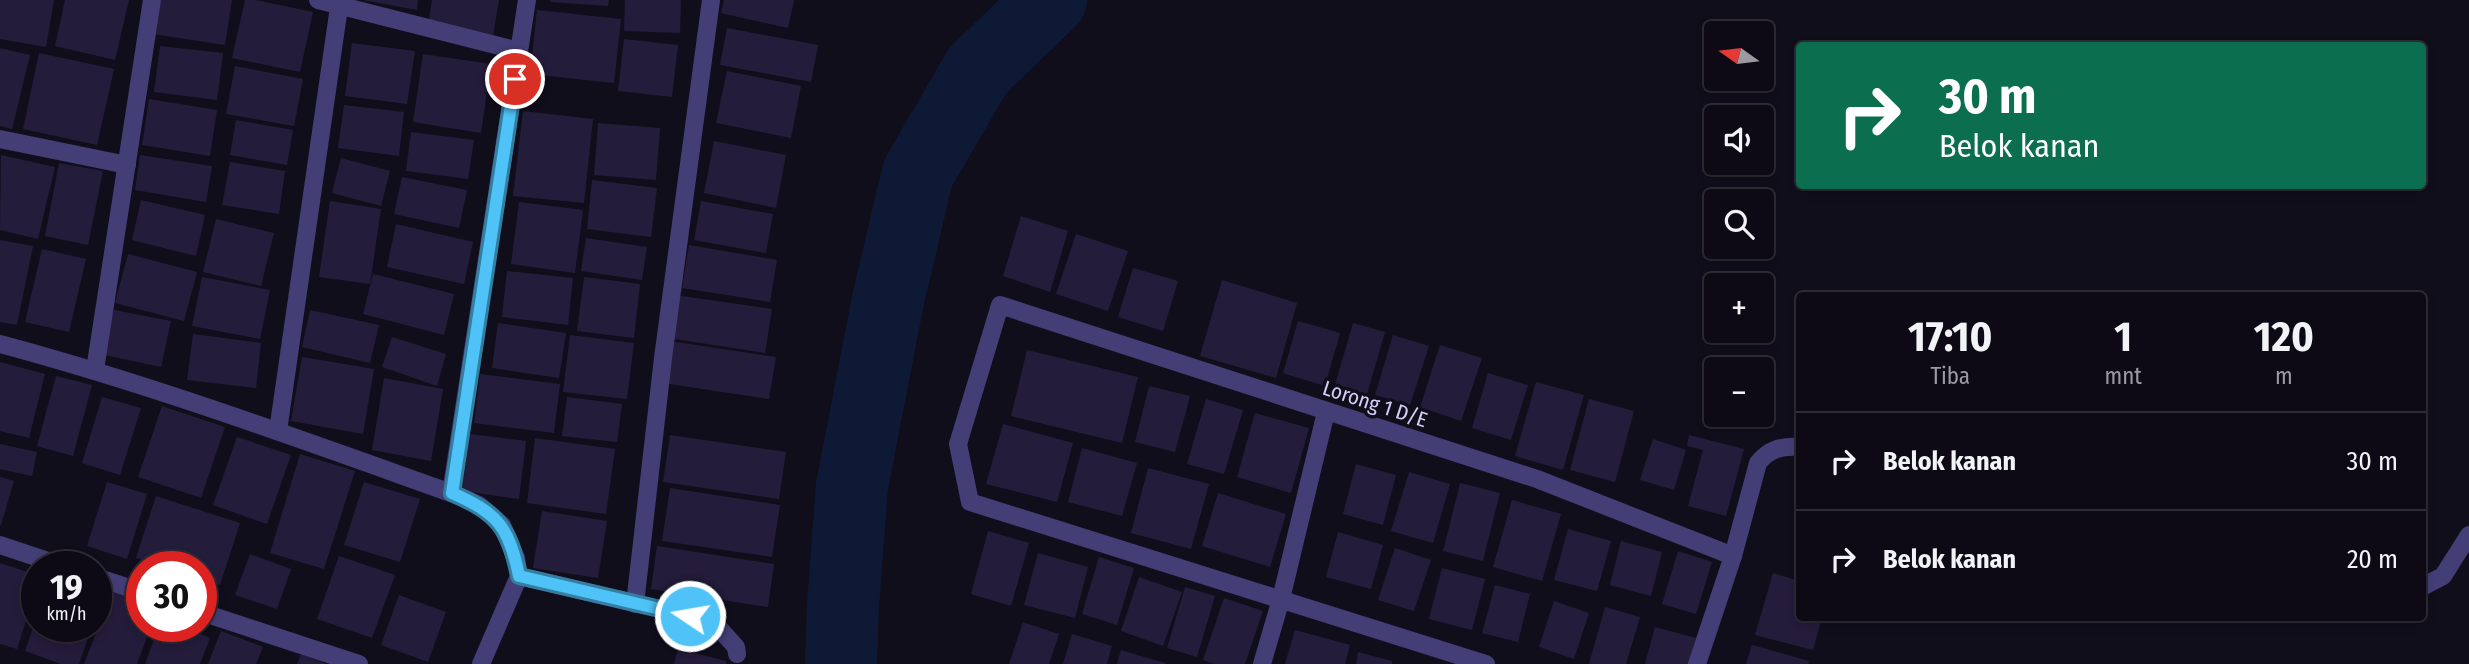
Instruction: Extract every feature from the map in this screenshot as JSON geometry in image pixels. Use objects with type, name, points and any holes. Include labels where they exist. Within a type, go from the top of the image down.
[{"type":"street","points":[[95,370],[152,0]]},
{"type":"street","points":[[318,0],[340,3],[519,51]]},
{"type":"street","points":[[452,493],[527,0]]},
{"type":"street","points":[[635,604],[663,358],[711,0]]},
{"type":"street","points":[[278,431],[340,3]]},
{"type":"street","points":[[0,139],[127,165]]},
{"type":"street","name":"Lorong 1 D/E","points":[[1281,600],[970,502],[958,444],[1000,305],[1537,479],[1732,556]]},
{"type":"street","points":[[0,344],[95,370],[278,431],[479,505],[502,525],[516,558],[519,576],[481,664]]},
{"type":"street","points":[[1262,664],[1281,600],[1326,412]]},
{"type":"street","points":[[1696,664],[1732,556],[1758,463],[1765,455],[1783,446],[1796,447]]},
{"type":"street","points":[[2426,585],[2443,576],[2469,535]]},
{"type":"street","points":[[0,545],[21,552]]},
{"type":"street","points":[[519,576],[690,616],[717,626],[736,647],[737,654]]},
{"type":"street","points":[[1281,600],[1486,664]]},
{"type":"street","points":[[217,617],[359,664]]},
{"type":"building","points":[[0,0],[54,0],[46,47],[0,39]]},
{"type":"building","points":[[65,0],[129,0],[115,60],[55,46]]},
{"type":"building","points":[[159,0],[232,0],[225,45],[153,34]]},
{"type":"building","points":[[245,0],[313,12],[300,72],[232,58]]},
{"type":"building","points":[[362,0],[418,0],[417,10]]},
{"type":"building","points":[[432,0],[499,0],[493,36],[428,26]]},
{"type":"building","points":[[550,0],[609,0],[608,6]]},
{"type":"building","points":[[625,0],[681,0],[680,33],[624,31]]},
{"type":"building","points":[[724,0],[794,0],[788,28],[721,13]]},
{"type":"building","points":[[537,10],[621,19],[614,83],[530,74]]},
{"type":"building","points":[[727,28],[818,45],[811,82],[720,65]]},
{"type":"building","points":[[624,39],[678,45],[672,97],[618,91]]},
{"type":"building","points":[[352,43],[415,51],[407,104],[345,96]]},
{"type":"building","points":[[160,46],[223,53],[217,100],[154,92]]},
{"type":"building","points":[[0,48],[30,55],[12,129],[0,126]]},
{"type":"building","points":[[39,53],[114,69],[97,145],[23,129]]},
{"type":"building","points":[[423,54],[491,64],[481,133],[413,122]]},
{"type":"building","points":[[235,66],[303,79],[294,126],[226,114]]},
{"type":"building","points":[[727,71],[801,86],[791,138],[716,123]]},
{"type":"building","points":[[149,99],[217,110],[210,156],[142,145]]},
{"type":"building","points":[[344,105],[404,112],[399,156],[338,148]]},
{"type":"building","points":[[523,111],[593,119],[584,203],[513,196]]},
{"type":"building","points":[[236,120],[293,130],[287,165],[230,155]]},
{"type":"building","points":[[598,123],[660,128],[656,180],[594,175]]},
{"type":"building","points":[[411,132],[474,140],[468,179],[406,171]]},
{"type":"building","points":[[714,141],[786,155],[776,208],[704,193]]},
{"type":"building","points":[[1,155],[55,167],[38,239],[0,230]]},
{"type":"building","points":[[140,155],[212,166],[206,202],[135,190]]},
{"type":"building","points":[[341,158],[390,171],[381,206],[332,193]]},
{"type":"building","points":[[230,162],[285,171],[279,214],[222,205]]},
{"type":"building","points":[[59,163],[103,171],[88,245],[45,236]]},
{"type":"building","points":[[402,177],[467,190],[459,228],[394,214]]},
{"type":"building","points":[[592,180],[657,188],[651,237],[587,229]]},
{"type":"building","points":[[141,200],[205,215],[196,256],[132,240]]},
{"type":"building","points":[[330,201],[381,209],[370,284],[319,277]]},
{"type":"building","points":[[701,201],[773,214],[766,253],[694,240]]},
{"type":"building","points":[[519,202],[583,210],[575,273],[511,264]]},
{"type":"building","points":[[1021,216],[1068,231],[1050,292],[1003,276]]},
{"type":"building","points":[[216,219],[274,233],[261,286],[203,272]]},
{"type":"building","points":[[396,224],[473,242],[464,284],[387,267]]},
{"type":"building","points":[[1076,234],[1128,251],[1108,311],[1056,294]]},
{"type":"building","points":[[586,238],[647,247],[642,280],[581,271]]},
{"type":"building","points":[[0,240],[33,246],[17,325],[0,322]]},
{"type":"building","points":[[689,245],[777,260],[770,302],[682,288]]},
{"type":"building","points":[[42,249],[86,259],[69,332],[25,322]]},
{"type":"building","points":[[128,254],[197,272],[184,321],[115,303]]},
{"type":"building","points":[[1133,268],[1178,281],[1163,331],[1118,317]]},
{"type":"building","points":[[507,271],[573,278],[568,325],[502,317]]},
{"type":"building","points":[[373,274],[454,294],[444,335],[363,314]]},
{"type":"building","points":[[202,277],[270,290],[260,339],[192,326]]},
{"type":"building","points":[[584,277],[640,284],[634,338],[577,331]]},
{"type":"building","points":[[1222,280],[1297,303],[1276,378],[1200,356]]},
{"type":"building","points":[[675,295],[772,309],[765,353],[668,338]]},
{"type":"building","points":[[110,309],[171,321],[161,367],[100,354]]},
{"type":"building","points":[[310,310],[379,325],[370,363],[302,347]]},
{"type":"building","points":[[1298,321],[1340,333],[1325,386],[1283,373]]},
{"type":"building","points":[[498,323],[566,333],[559,378],[492,368]]},
{"type":"building","points":[[1353,323],[1385,332],[1367,394],[1335,385]]},
{"type":"building","points":[[193,334],[261,343],[256,388],[187,380]]},
{"type":"building","points":[[570,335],[634,343],[627,399],[563,392]]},
{"type":"building","points":[[1393,335],[1429,346],[1410,405],[1375,395]]},
{"type":"building","points":[[392,337],[446,354],[437,386],[382,367]]},
{"type":"building","points":[[669,341],[776,357],[769,399],[663,383]]},
{"type":"building","points":[[1440,345],[1482,358],[1461,421],[1420,407]]},
{"type":"building","points":[[1027,350],[1138,377],[1122,443],[1011,416]]},
{"type":"building","points":[[302,357],[374,369],[363,434],[291,421]]},
{"type":"building","points":[[0,362],[45,374],[29,438],[0,431]]},
{"type":"building","points":[[1488,373],[1528,385],[1511,440],[1472,428]]},
{"type":"building","points":[[480,374],[560,384],[554,433],[474,423]]},
{"type":"building","points":[[56,376],[92,385],[73,456],[37,446]]},
{"type":"building","points":[[384,378],[443,389],[431,461],[372,450]]},
{"type":"building","points":[[1536,382],[1584,395],[1563,470],[1515,456]]},
{"type":"building","points":[[1149,386],[1190,396],[1175,452],[1135,442]]},
{"type":"building","points":[[102,397],[141,408],[120,475],[82,463]]},
{"type":"building","points":[[567,397],[622,404],[617,442],[562,436]]},
{"type":"building","points":[[1206,399],[1243,410],[1224,474],[1187,464]]},
{"type":"building","points":[[1589,399],[1634,411],[1615,482],[1570,470]]},
{"type":"building","points":[[162,406],[225,427],[201,498],[138,477]]},
{"type":"building","points":[[1255,413],[1309,428],[1291,493],[1237,477]]},
{"type":"building","points":[[1003,424],[1073,443],[1057,502],[986,484]]},
{"type":"building","points":[[470,434],[526,441],[519,499],[462,491]]},
{"type":"building","points":[[670,435],[786,452],[779,499],[663,482]]},
{"type":"building","points":[[1689,435],[1744,449],[1726,516],[1688,506],[1703,450],[1687,446]]},
{"type":"building","points":[[237,437],[291,455],[267,524],[213,505]]},
{"type":"building","points":[[535,438],[615,449],[606,514],[527,503]]},
{"type":"building","points":[[1653,439],[1686,450],[1674,490],[1640,480]]},
{"type":"building","points":[[0,444],[37,452],[32,476],[0,469]]},
{"type":"building","points":[[1082,448],[1137,463],[1122,516],[1068,502]]},
{"type":"building","points":[[300,454],[355,471],[324,569],[270,553]]},
{"type":"building","points":[[1356,464],[1396,475],[1383,525],[1343,514]]},
{"type":"building","points":[[1148,468],[1209,484],[1191,549],[1131,533]]},
{"type":"building","points":[[1409,472],[1450,484],[1433,543],[1391,531]]},
{"type":"building","points":[[0,477],[14,481],[1,525],[0,525]]},
{"type":"building","points":[[107,482],[147,494],[129,551],[126,551],[126,559],[112,554],[112,551],[87,546]]},
{"type":"building","points":[[364,482],[420,499],[400,562],[344,545]]},
{"type":"building","points":[[1460,483],[1500,493],[1483,561],[1443,551]]},
{"type":"building","points":[[670,488],[780,505],[772,557],[662,541]]},
{"type":"building","points":[[1218,493],[1286,514],[1270,567],[1202,546]]},
{"type":"building","points":[[156,496],[240,523],[220,585],[217,584],[217,551],[138,551]]},
{"type":"building","points":[[1512,500],[1561,514],[1542,581],[1493,567]]},
{"type":"building","points":[[542,511],[607,521],[598,578],[533,568]]},
{"type":"building","points":[[1568,529],[1611,541],[1597,591],[1554,580]]},
{"type":"building","points":[[988,531],[1029,543],[1011,606],[971,594]]},
{"type":"building","points":[[1338,532],[1383,545],[1371,589],[1326,577]]},
{"type":"building","points":[[1621,541],[1662,552],[1651,596],[1610,585]]},
{"type":"building","points":[[657,546],[774,564],[768,607],[651,589]]},
{"type":"building","points":[[1395,548],[1431,560],[1414,611],[1378,600]]},
{"type":"building","points":[[1678,551],[1712,562],[1696,614],[1662,604]]},
{"type":"building","points":[[1038,553],[1088,567],[1075,618],[1024,605]]},
{"type":"building","points":[[250,554],[291,569],[277,609],[235,595]]},
{"type":"building","points":[[339,556],[395,575],[372,638],[317,619]]},
{"type":"building","points":[[1099,557],[1134,568],[1117,625],[1082,614]]},
{"type":"building","points":[[0,563],[21,570],[21,636],[17,649],[0,644]]},
{"type":"building","points":[[1442,568],[1485,579],[1472,630],[1429,619]]},
{"type":"building","points":[[1773,573],[1796,580],[1796,621],[1821,621],[1813,650],[1755,635]]},
{"type":"building","points":[[1139,577],[1182,592],[1163,646],[1121,631]]},
{"type":"building","points":[[1495,585],[1530,594],[1518,642],[1482,633]]},
{"type":"building","points":[[1185,587],[1215,596],[1197,657],[1167,648]]},
{"type":"building","points":[[113,590],[126,595],[126,642],[145,642],[137,664],[84,664],[93,642],[112,642]]},
{"type":"building","points":[[399,595],[446,612],[428,662],[381,645]]},
{"type":"building","points":[[1224,598],[1263,611],[1245,664],[1214,664],[1203,660]]},
{"type":"building","points":[[1554,601],[1589,613],[1574,659],[1539,647]]},
{"type":"building","points":[[1605,607],[1640,617],[1626,664],[1589,664]]},
{"type":"building","points":[[1023,622],[1059,634],[1049,664],[1009,664]]},
{"type":"building","points":[[1655,627],[1696,638],[1688,664],[1645,664]]},
{"type":"building","points":[[1295,630],[1350,645],[1345,664],[1285,664]]},
{"type":"building","points":[[221,631],[263,647],[256,664],[208,664]]},
{"type":"building","points":[[1072,634],[1112,646],[1107,664],[1063,664]]},
{"type":"building","points":[[28,642],[87,642],[79,664],[61,664],[25,651]]},
{"type":"building","points":[[153,642],[208,642],[200,664],[145,664]]},
{"type":"building","points":[[1752,645],[1809,661],[1808,664],[1746,664]]},
{"type":"building","points":[[678,649],[726,661],[726,664],[674,664]]},
{"type":"building","points":[[1121,650],[1165,663],[1165,664],[1117,664]]},
{"type":"building","points":[[1358,652],[1392,661],[1392,664],[1356,664]]},
{"type":"building","points":[[301,654],[326,664],[297,664]]},
{"type":"waterway","points":[[841,664],[852,486],[888,300],[918,173],[978,70],[1051,0]]},
{"type":"route","points":[[515,79],[452,493],[479,505],[502,525],[516,558],[519,576],[690,616]]}]
